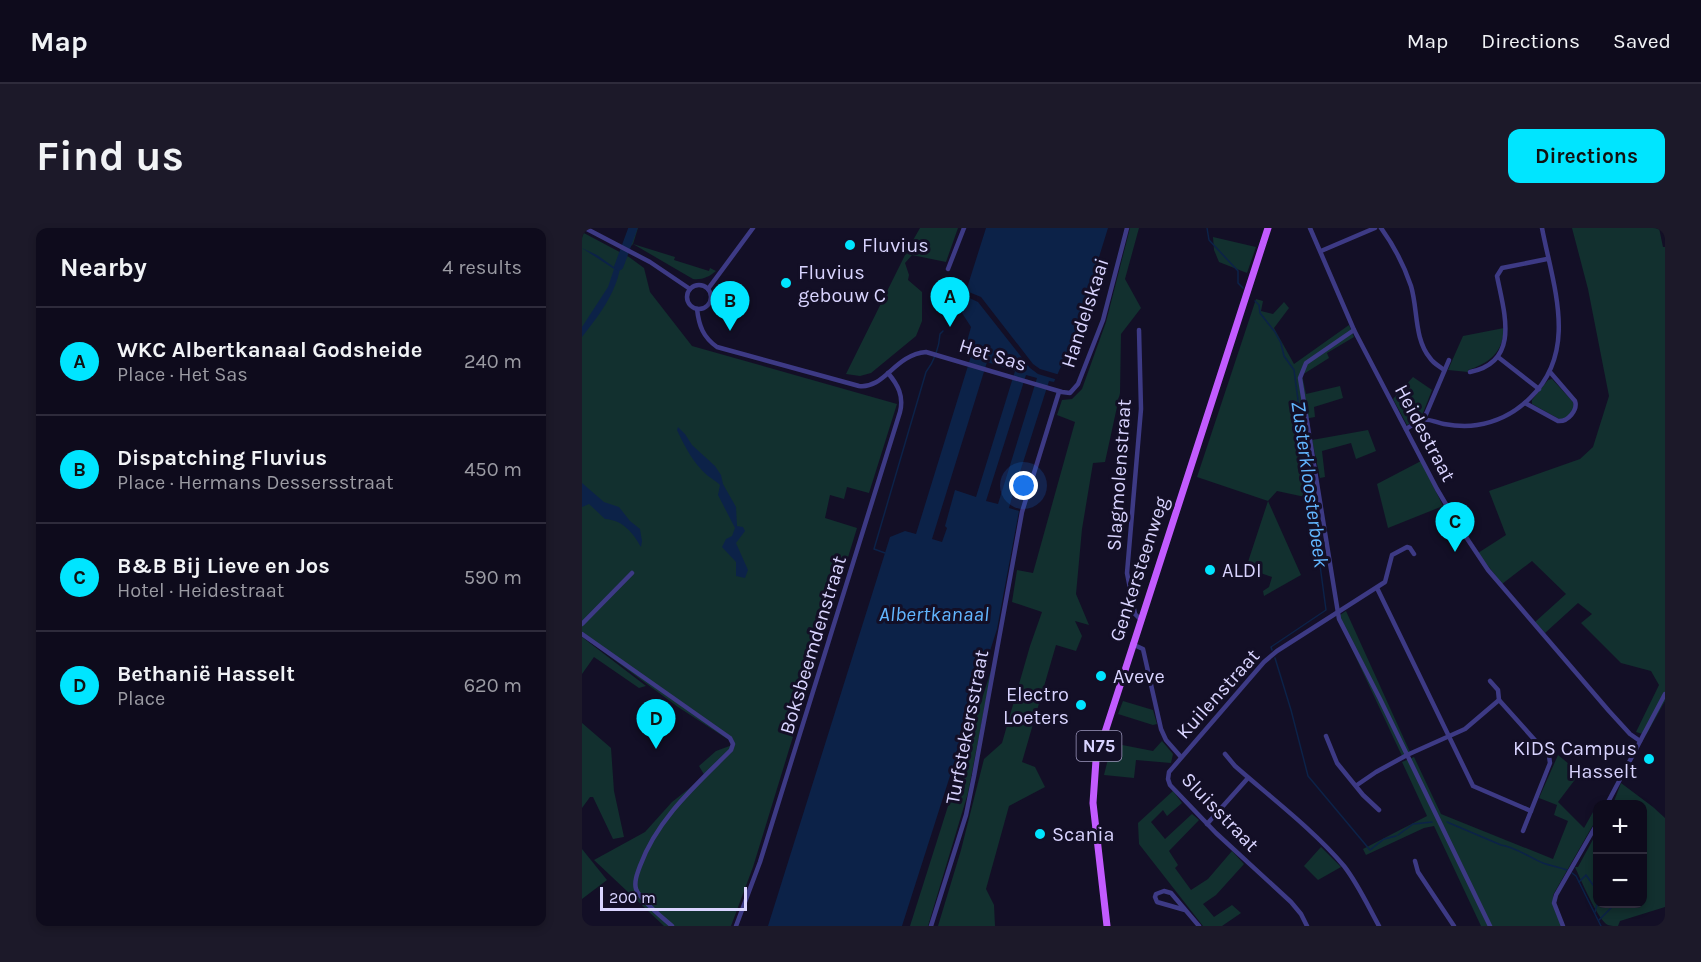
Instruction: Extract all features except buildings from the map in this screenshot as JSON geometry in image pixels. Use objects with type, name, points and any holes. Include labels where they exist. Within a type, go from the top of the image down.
[{"type":"main road","name":"Genkersteenweg","points":[[1107,926],[1094,814],[1093,778],[1100,742],[1268,229]]},
{"type":"street","points":[[585,228],[669,273],[690,288]]},
{"type":"street","points":[[708,289],[753,228]]},
{"type":"street","points":[[948,269],[964,228]]},
{"type":"street","name":"Handelskaai","points":[[1056,391],[1070,393],[1078,384],[1103,320],[1127,228]]},
{"type":"street","name":"Heidestraat","points":[[1311,228],[1354,330],[1437,489],[1481,562],[1602,704],[1630,734],[1640,741]]},
{"type":"street","points":[[1321,251],[1375,228]]},
{"type":"street","points":[[1382,228],[1395,248],[1412,288],[1424,350],[1430,359],[1444,370]]},
{"type":"street","points":[[1424,419],[1442,424],[1473,426],[1495,420],[1525,403],[1539,389],[1550,372],[1560,336],[1559,319],[1542,228]]},
{"type":"street","points":[[1470,372],[1477,374],[1498,357],[1504,344],[1506,326],[1498,271],[1502,268],[1547,258]]},
{"type":"street","points":[[701,285],[711,292],[711,301],[706,308],[693,308],[687,301],[690,288],[701,285]]},
{"type":"street","points":[[711,301],[717,304]]},
{"type":"street","points":[[697,309],[700,327],[705,335],[710,342],[726,350],[865,387],[877,383],[888,373]]},
{"type":"street","name":"Slagmolenstraat","points":[[1139,330],[1141,409],[1127,573],[1135,614],[1140,619]]},
{"type":"street","points":[[1354,330],[1306,363],[1300,378],[1337,612],[1490,926]]},
{"type":"street","name":"Het Sas","points":[[888,373],[902,360],[916,353],[932,352],[1056,391]]},
{"type":"street","points":[[1498,357],[1539,389]]},
{"type":"street","points":[[1406,429],[1424,419],[1449,360]]},
{"type":"street","points":[[1525,403],[1558,421],[1563,422],[1567,419],[1577,404],[1550,372]]},
{"type":"street","name":"Boksbeemdenstraat","points":[[736,926],[760,862],[900,412],[902,404],[899,389],[888,373]]},
{"type":"street","name":"Turfstekersstraat","points":[[931,926],[966,814],[1022,512],[1056,391]]},
{"type":"street","points":[[1414,554],[1410,548],[1407,548],[1392,555],[1387,578],[1377,588],[1473,786],[1531,811]]},
{"type":"street","points":[[582,624],[632,573]]},
{"type":"street","name":"Kuilenstraat","points":[[1181,757],[1264,662],[1277,651],[1377,588]]},
{"type":"street","points":[[582,634],[729,738],[733,744],[731,750],[653,835],[637,875],[638,893],[672,926]]},
{"type":"street","name":"Sluisstraat","points":[[1132,644],[1143,649],[1161,729],[1166,740],[1181,757],[1168,772],[1170,784],[1207,824],[1291,902],[1307,926]]},
{"type":"street","points":[[1490,681],[1498,690],[1499,700],[1549,756],[1549,768],[1523,831]]},
{"type":"street","points":[[1609,800],[1665,694]]},
{"type":"street","points":[[1357,785],[1407,755],[1465,729],[1499,700]]},
{"type":"street","points":[[1326,736],[1337,763],[1363,795],[1379,810]]},
{"type":"street","points":[[1225,754],[1344,866],[1378,926]]},
{"type":"street","points":[[1207,824],[1248,778]]},
{"type":"street","points":[[1563,926],[1554,903],[1556,895],[1593,831]]},
{"type":"street","points":[[1415,861],[1418,872],[1454,926]]},
{"type":"street","points":[[1185,910],[1157,902],[1156,894],[1160,891],[1169,891],[1199,926]]},
{"type":"green space","points":[[635,228],[638,228],[630,247]]},
{"type":"green space","points":[[920,228],[958,228],[946,262],[912,255],[905,263],[909,275],[908,280],[922,292],[922,321],[916,336],[871,373],[860,376],[846,374],[908,249]]},
{"type":"green space","points":[[1130,228],[1139,228],[1125,279],[1141,308],[1121,334],[1120,393],[1105,462],[1093,463],[1082,529],[1076,594],[1089,625],[1075,621],[1082,636],[1076,651],[1056,645],[1022,762],[1035,767],[1045,787],[1009,806],[986,889],[994,905],[995,926],[938,926],[961,850],[984,759],[1002,743],[1042,612],[1012,602],[1017,570],[1033,573],[1075,422],[1057,415],[1062,400],[1072,399],[1082,389],[1106,322]]},
{"type":"green space","points":[[1572,228],[1659,228],[1663,247],[1665,247],[1665,701],[1646,735],[1636,732],[1659,685],[1651,671],[1621,663],[1581,623],[1592,614],[1578,603],[1545,633],[1535,622],[1566,594],[1532,561],[1502,584],[1478,553],[1506,535],[1489,491],[1580,459],[1593,447],[1609,396],[1588,289]]},
{"type":"green space","points":[[582,232],[629,257],[644,268],[650,292],[692,346],[897,404],[869,493],[847,487],[844,499],[830,495],[825,518],[857,528],[753,867],[731,926],[664,926],[594,860],[645,832],[672,802],[705,776],[699,766],[716,751],[735,744],[678,707],[582,636]]},
{"type":"green space","points":[[1213,237],[1256,247],[1247,273],[1219,262],[1214,250]]},
{"type":"green space","points":[[633,244],[675,257],[674,260],[716,271],[705,278],[693,279]]},
{"type":"green space","points":[[1256,299],[1263,301],[1261,311],[1273,314],[1284,302],[1289,308],[1274,328],[1294,364],[1349,325],[1354,337],[1327,353],[1329,358],[1302,375],[1306,394],[1340,386],[1343,398],[1314,407],[1315,417],[1304,419],[1317,500],[1305,502],[1305,497],[1277,491],[1268,501],[1197,477]]},
{"type":"green space","points":[[1504,328],[1501,344],[1489,360],[1468,372],[1448,370],[1463,336]]},
{"type":"green space","points":[[1413,377],[1432,390],[1421,418],[1407,425],[1393,399]]},
{"type":"green space","points":[[1552,379],[1573,402],[1574,408],[1566,419],[1561,420],[1532,404],[1532,400],[1548,380]]},
{"type":"green space","points":[[1368,430],[1376,451],[1356,459],[1351,443],[1322,451],[1325,477],[1320,478],[1312,440]]},
{"type":"green space","points":[[1421,461],[1443,506],[1388,528],[1377,484]]},
{"type":"green space","points":[[1268,501],[1301,575],[1264,596],[1263,591],[1269,587],[1272,577],[1246,568]]},
{"type":"green space","points":[[1346,611],[1410,752],[1402,756],[1337,617]]},
{"type":"green space","points":[[582,637],[646,686],[639,688],[594,657],[582,674]]},
{"type":"green space","points":[[993,664],[968,793],[928,926],[910,926]]},
{"type":"green space","points":[[1123,701],[1153,710],[1157,724],[1153,725],[1118,714]]},
{"type":"green space","points":[[582,723],[611,748],[614,791],[624,837],[613,839],[593,797],[590,797],[582,808]]},
{"type":"green space","points":[[1162,741],[1173,754],[1171,763],[1136,760],[1134,778],[1104,775],[1112,743],[1153,751]]},
{"type":"green space","points":[[1558,755],[1580,773],[1558,802],[1584,828],[1593,812],[1593,825],[1553,895],[1553,905],[1561,926],[1481,926],[1434,826],[1424,828],[1366,855],[1363,849],[1427,816],[1402,762],[1414,757],[1441,814],[1553,859],[1568,821],[1554,815],[1557,805],[1539,798]]},
{"type":"green space","points":[[1621,783],[1644,800],[1615,800]]},
{"type":"green space","points":[[1173,791],[1182,803],[1167,816],[1163,810],[1151,822],[1165,839],[1192,814],[1199,820],[1169,851],[1178,865],[1175,868],[1191,890],[1208,879],[1232,851],[1244,864],[1216,895],[1203,904],[1214,917],[1232,905],[1241,913],[1222,926],[1203,926],[1139,844],[1138,823]]},
{"type":"green space","points":[[1647,802],[1665,818],[1665,907],[1620,921],[1618,926],[1608,925],[1595,908],[1647,908]]},
{"type":"green space","points":[[1593,839],[1593,904],[1575,867],[1578,867]]},
{"type":"green space","points":[[1321,847],[1341,867],[1318,880],[1304,866]]},
{"type":"green space","points":[[582,849],[607,880],[582,899]]},
{"type":"water","name":"Albertkanaal","points":[[986,228],[1108,228],[1087,296],[1085,313],[1054,382],[1049,381],[1012,497],[1009,508],[1019,511],[997,629],[902,926],[768,926],[890,537],[905,531],[916,534],[971,356],[966,354],[969,347],[966,345],[971,327],[962,313],[967,288]],"holes":[[[987,362],[1015,371],[976,497],[955,490],[942,542],[932,539]],[[1026,375],[1037,378],[998,504],[986,501]]]},
{"type":"water","points":[[582,248],[614,267],[619,255],[625,259],[625,263],[620,268],[615,287],[606,304],[582,337],[582,327],[608,287],[614,269]]},
{"type":"water","points":[[678,427],[692,445],[715,466],[736,507],[737,526],[743,527],[745,531],[736,543],[748,570],[745,578],[736,576],[736,562],[722,547],[726,539],[732,536],[735,528],[718,495],[720,485],[703,471],[686,449],[677,430]]},
{"type":"water","points":[[582,483],[604,502],[619,507],[640,529],[641,547],[631,532],[622,525],[605,519],[589,504],[582,507]]},
{"type":"pier","points":[[964,290],[981,297],[1033,364],[1040,369],[1060,375],[1058,380],[1038,374],[1030,368],[978,302],[963,295]]},
{"type":"waterway","points":[[619,266],[633,228]]},
{"type":"waterway","name":"Zusterkloosterbeek","points":[[1207,228],[1209,240],[1238,271],[1238,283],[1243,288]]},
{"type":"waterway","name":"Zusterkloosterbeek","points":[[1255,301],[1259,305],[1260,313],[1275,332],[1284,356],[1294,370],[1326,610],[1271,647],[1272,650]]},
{"type":"waterway","points":[[885,553],[874,549],[926,372],[934,359],[940,334],[943,331]]},
{"type":"waterway","name":"Zusterkloosterbeek","points":[[1275,658],[1308,776],[1370,850],[1384,839],[1396,836]]},
{"type":"waterway","name":"Zusterkloosterbeek","points":[[1398,835],[1413,824],[1432,822]]},
{"type":"waterway","name":"Zusterkloosterbeek","points":[[1447,822],[1543,863],[1567,870]]},
{"type":"waterway","name":"Zusterkloosterbeek","points":[[1572,873],[1576,876],[1601,926]]},
{"type":"waterway","points":[[1579,882],[1586,875],[1593,885]]},
{"type":"waterway","points":[[1595,912],[1596,908]]},
{"type":"waterway","points":[[1599,920],[1611,908]]},
{"type":"place","name":"Fluvius","points":[[850,245]]},
{"type":"place","name":"Fluvius gebouw C","points":[[786,283]]},
{"type":"place","name":"WKC Albertkanaal Godsheide","points":[[950,327]]},
{"type":"place","name":"Dispatching Fluvius","points":[[730,331]]},
{"type":"place","name":"B&B Bij Lieve en Jos","points":[[1455,552]]},
{"type":"place","name":"ALDI","points":[[1210,570]]},
{"type":"place","name":"Aveve","points":[[1101,676]]},
{"type":"place","name":"Electro Loeters","points":[[1081,705]]},
{"type":"place","name":"Bethanië Hasselt","points":[[656,749]]},
{"type":"place","name":"KIDS Campus Hasselt","points":[[1649,759]]},
{"type":"place","name":"Scania","points":[[1040,834]]}]
